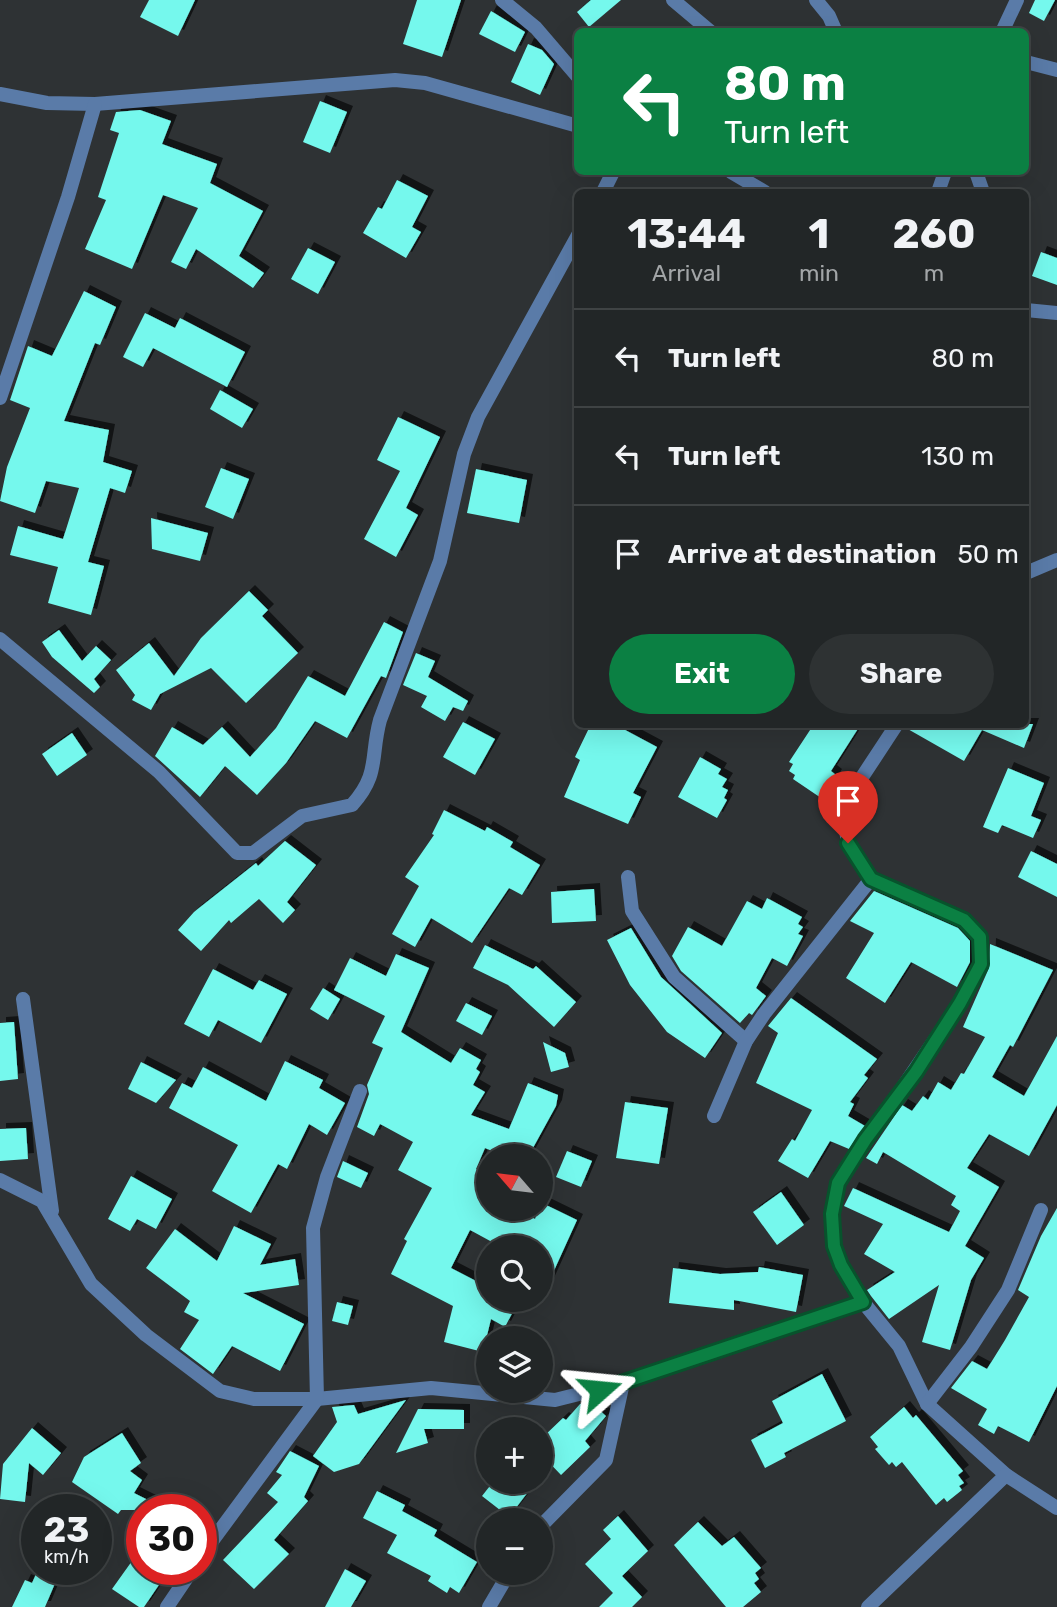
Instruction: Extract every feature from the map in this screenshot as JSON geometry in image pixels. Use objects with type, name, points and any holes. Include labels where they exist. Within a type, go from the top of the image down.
[{"type":"street","points":[[502,0],[536,29],[574,72]]},
{"type":"street","points":[[673,0],[706,28]]},
{"type":"street","points":[[816,0],[830,16],[834,28]]},
{"type":"street","points":[[1004,28],[1017,0]]},
{"type":"street","points":[[1029,63],[1057,70]]},
{"type":"street","points":[[0,94],[47,103],[95,104],[395,80],[438,86],[574,125]]},
{"type":"street","points":[[0,398],[68,197],[95,104]]},
{"type":"street","points":[[736,175],[760,189]]},
{"type":"street","points":[[0,639],[159,772],[237,853],[253,853],[302,816],[352,805],[373,776],[373,747],[380,720],[440,561],[464,454],[478,417],[574,242]]},
{"type":"street","points":[[1029,310],[1057,313]]},
{"type":"street","points":[[1029,572],[1057,560]]},
{"type":"street","points":[[894,728],[849,797],[844,818],[848,843],[871,879],[964,920],[980,937],[981,964],[916,1072],[865,1140],[838,1183],[832,1214],[834,1246],[841,1265],[863,1302],[899,1346],[927,1404],[1006,1475],[1057,1508]]},
{"type":"street","points":[[628,877],[632,911],[674,977],[746,1041]]},
{"type":"street","points":[[714,1116],[746,1041],[764,1014],[871,879]]},
{"type":"street","points":[[23,999],[52,1216]]},
{"type":"street","points":[[217,1534],[317,1399],[313,1228],[327,1177],[360,1091]]},
{"type":"street","points":[[0,1180],[42,1200],[77,1263],[97,1291],[146,1335],[211,1385],[229,1394],[254,1399],[317,1399],[430,1388],[555,1400],[623,1383],[863,1302]]},
{"type":"street","points":[[927,1404],[971,1347],[1008,1290],[1041,1210]]},
{"type":"street","points":[[553,1514],[606,1460],[623,1383]]},
{"type":"street","points":[[867,1607],[1006,1475]]},
{"type":"street","points":[[167,1607],[182,1585]]},
{"type":"street","points":[[489,1607],[502,1585]]},
{"type":"building","points":[[149,0],[195,0],[178,36],[140,17]]},
{"type":"building","points":[[417,0],[461,0],[442,57],[403,44]]},
{"type":"building","points":[[591,0],[621,0],[589,27],[577,12]]},
{"type":"building","points":[[1035,0],[1055,0],[1044,21],[1029,13]]},
{"type":"building","points":[[491,11],[525,32],[515,52],[479,34]]},
{"type":"building","points":[[528,44],[542,50],[554,64],[540,95],[511,82]]},
{"type":"building","points":[[320,101],[347,112],[330,153],[303,142]]},
{"type":"building","points":[[140,110],[171,121],[162,144],[217,164],[210,183],[263,211],[239,256],[264,273],[253,288],[196,249],[186,269],[171,262],[198,208],[163,195],[132,269],[85,249],[106,200],[98,197],[119,133],[110,130],[116,112]]},
{"type":"building","points":[[397,180],[428,196],[412,227],[421,232],[406,258],[363,233],[378,207],[382,209]]},
{"type":"building","points":[[308,248],[335,262],[318,294],[291,279]]},
{"type":"building","points":[[1041,252],[1057,258],[1057,285],[1032,276]]},
{"type":"building","points":[[84,291],[116,307],[100,345],[95,343],[64,421],[109,430],[103,462],[132,471],[125,493],[110,488],[88,562],[104,566],[91,615],[48,603],[58,567],[10,555],[18,526],[63,539],[79,488],[46,481],[35,513],[0,501],[7,467],[30,408],[10,400],[28,346],[52,356]]},
{"type":"building","points":[[145,313],[175,328],[180,318],[245,352],[227,387],[153,348],[143,367],[123,357]]},
{"type":"building","points":[[220,390],[253,409],[242,428],[210,409]]},
{"type":"building","points":[[398,417],[440,437],[406,508],[418,515],[396,557],[364,539],[400,471],[377,460]]},
{"type":"building","points":[[221,468],[249,479],[233,519],[205,507]]},
{"type":"building","points":[[476,469],[527,480],[519,523],[467,513]]},
{"type":"building","points":[[151,518],[208,533],[200,561],[152,549]]},
{"type":"building","points":[[249,591],[268,610],[262,616],[298,653],[246,703],[211,668],[160,694],[151,710],[132,700],[135,695],[116,670],[149,643],[174,676],[201,638]]},
{"type":"building","points":[[384,622],[403,632],[386,678],[381,676],[347,738],[315,721],[286,763],[257,795],[225,766],[200,797],[155,756],[172,727],[203,745],[222,727],[250,757],[276,728],[308,676],[345,696]]},
{"type":"building","points":[[59,630],[82,661],[96,646],[111,660],[94,679],[100,687],[94,693],[52,657],[42,642]]},
{"type":"building","points":[[416,653],[435,661],[428,677],[468,701],[463,711],[453,707],[445,721],[421,707],[427,696],[403,685]]},
{"type":"building","points":[[463,722],[495,739],[475,775],[443,757]]},
{"type":"building","points":[[1029,724],[1033,724],[1024,748],[982,730],[964,761],[906,728],[1029,728]]},
{"type":"building","points":[[589,728],[621,728],[657,747],[633,793],[641,797],[628,824],[564,797],[580,760],[575,757]]},
{"type":"building","points":[[811,728],[858,728],[831,771],[836,775],[832,781],[835,783],[824,800],[793,779],[795,775],[789,771],[793,764],[789,762]]},
{"type":"building","points":[[72,733],[87,755],[57,776],[42,754]]},
{"type":"building","points":[[700,757],[721,769],[718,774],[727,779],[722,787],[728,790],[724,798],[727,800],[717,818],[678,797]]},
{"type":"building","points":[[1008,768],[1044,783],[1031,816],[1041,820],[1033,838],[1002,825],[998,833],[983,827]]},
{"type":"building","points":[[444,810],[485,831],[487,827],[513,842],[510,847],[540,865],[522,895],[509,888],[472,943],[431,918],[415,947],[392,934],[419,886],[405,877],[434,835],[432,834]]},
{"type":"building","points":[[285,841],[316,865],[287,902],[295,910],[283,923],[259,899],[231,923],[229,920],[201,951],[178,930],[194,912],[256,863],[258,866]]},
{"type":"building","points":[[1031,851],[1057,864],[1057,897],[1018,877]]},
{"type":"building","points":[[594,889],[596,921],[552,923],[551,892]]},
{"type":"building","points":[[874,891],[958,928],[970,941],[970,962],[957,987],[911,962],[885,1003],[846,978],[874,933],[850,921]]},
{"type":"building","points":[[767,898],[802,917],[798,924],[803,927],[798,934],[803,936],[787,966],[772,958],[756,988],[766,996],[752,1015],[749,1013],[740,1023],[681,971],[672,956],[688,927],[722,946],[747,901],[762,909]]},
{"type":"building","points":[[631,928],[661,977],[722,1033],[705,1058],[667,1032],[630,985],[607,940]]},
{"type":"building","points":[[990,944],[1053,970],[1013,1047],[1010,1045],[992,1077],[1024,1096],[1057,1036],[1057,1105],[1029,1156],[989,1134],[967,1168],[999,1187],[965,1246],[984,1258],[971,1280],[950,1350],[922,1342],[939,1285],[889,1319],[871,1296],[867,1290],[895,1272],[864,1254],[883,1224],[844,1206],[853,1188],[949,1232],[960,1211],[951,1205],[956,1196],[883,1152],[877,1164],[866,1158],[902,1105],[912,1111],[923,1096],[928,1100],[938,1082],[951,1090],[961,1073],[964,1074],[985,1037],[963,1027],[989,968]]},
{"type":"building","points":[[485,945],[533,969],[536,966],[576,1002],[554,1027],[508,985],[473,968]]},
{"type":"building","points":[[396,954],[429,968],[401,1032],[451,1063],[460,1048],[481,1060],[476,1069],[480,1072],[473,1085],[485,1092],[471,1115],[509,1129],[528,1083],[558,1095],[556,1106],[535,1144],[476,1144],[476,1222],[553,1222],[553,1208],[577,1220],[553,1273],[553,1235],[479,1235],[470,1230],[451,1268],[476,1281],[476,1312],[513,1312],[506,1326],[491,1319],[489,1326],[476,1326],[476,1350],[444,1342],[453,1306],[391,1274],[407,1241],[404,1239],[432,1188],[398,1170],[413,1142],[380,1124],[374,1136],[357,1127],[369,1094],[367,1085],[383,1048],[372,1043],[385,1016],[334,990],[350,958],[386,976]]},
{"type":"building","points":[[213,969],[253,990],[259,980],[287,994],[261,1043],[218,1020],[209,1037],[184,1024]]},
{"type":"building","points":[[323,988],[340,999],[328,1020],[310,1009]]},
{"type":"building","points":[[791,998],[877,1059],[864,1075],[868,1078],[850,1102],[854,1104],[848,1116],[865,1126],[849,1149],[830,1141],[808,1178],[778,1161],[792,1139],[795,1141],[812,1110],[756,1083],[778,1033],[768,1026]]},
{"type":"building","points":[[466,1003],[492,1016],[482,1035],[456,1021]]},
{"type":"building","points":[[14,1022],[18,1079],[0,1081],[0,1023]]},
{"type":"building","points":[[543,1042],[565,1053],[569,1067],[551,1072]]},
{"type":"building","points":[[285,1061],[323,1080],[319,1088],[345,1103],[327,1135],[309,1124],[287,1169],[278,1164],[251,1213],[212,1191],[238,1145],[169,1108],[182,1083],[192,1088],[203,1067],[266,1101]]},
{"type":"building","points":[[141,1062],[176,1080],[156,1103],[128,1089]]},
{"type":"building","points":[[625,1102],[668,1108],[659,1164],[616,1158]]},
{"type":"building","points":[[26,1128],[28,1159],[0,1161],[0,1129]]},
{"type":"building","points":[[567,1151],[592,1161],[581,1187],[556,1177]]},
{"type":"building","points":[[343,1161],[368,1173],[361,1188],[337,1177]]},
{"type":"building","points":[[131,1176],[172,1199],[156,1229],[137,1219],[130,1231],[108,1219]]},
{"type":"building","points":[[781,1192],[804,1225],[777,1245],[753,1212]]},
{"type":"building","points":[[1057,1208],[1057,1386],[1029,1442],[998,1426],[994,1434],[978,1425],[987,1409],[951,1388],[972,1361],[987,1369],[1005,1340],[1029,1297],[1018,1290],[1041,1236]]},
{"type":"building","points":[[234,1226],[271,1244],[260,1265],[295,1259],[299,1285],[243,1293],[304,1324],[280,1371],[232,1346],[213,1374],[180,1349],[199,1320],[184,1312],[190,1301],[146,1268],[175,1229],[217,1261]]},
{"type":"building","points":[[759,1267],[803,1275],[796,1312],[734,1300],[734,1310],[669,1303],[673,1268],[720,1274],[758,1272]]},
{"type":"building","points":[[337,1302],[353,1306],[348,1325],[332,1321]]},
{"type":"building","points":[[822,1374],[846,1421],[784,1453],[786,1457],[765,1468],[751,1440],[783,1423],[772,1401]]},
{"type":"building","points":[[406,1400],[359,1464],[334,1472],[313,1456],[337,1422],[332,1407],[354,1405],[358,1414]]},
{"type":"building","points":[[589,1401],[606,1416],[585,1441],[590,1447],[561,1475],[553,1467],[553,1428],[563,1418],[566,1420],[580,1404]]},
{"type":"building","points":[[904,1407],[913,1418],[916,1415],[963,1471],[958,1475],[964,1483],[959,1486],[962,1490],[947,1502],[944,1498],[936,1505],[902,1462],[896,1467],[892,1462],[889,1465],[875,1449],[878,1447],[870,1437]]},
{"type":"building","points":[[418,1409],[464,1410],[464,1429],[424,1429],[428,1443],[396,1453]]},
{"type":"building","points":[[32,1428],[61,1453],[43,1475],[29,1463],[26,1494],[21,1494],[21,1502],[0,1499],[3,1464]]},
{"type":"building","points":[[122,1433],[141,1463],[130,1471],[142,1480],[134,1493],[136,1494],[126,1494],[126,1510],[121,1510],[118,1514],[112,1510],[112,1494],[89,1494],[72,1482],[84,1457]]},
{"type":"building","points":[[290,1451],[319,1466],[304,1497],[308,1501],[274,1540],[289,1554],[254,1589],[223,1560],[278,1502],[267,1493],[282,1475],[276,1472]]},
{"type":"building","points":[[377,1491],[405,1505],[402,1511],[437,1530],[434,1536],[476,1564],[459,1593],[450,1587],[447,1593],[428,1581],[431,1576],[387,1553],[397,1535],[363,1518]]},
{"type":"building","points":[[526,1494],[516,1508],[497,1508],[482,1496]]},
{"type":"building","points":[[618,1516],[648,1551],[622,1576],[642,1597],[632,1607],[599,1607],[613,1593],[585,1564],[611,1539],[603,1530]]},
{"type":"building","points":[[698,1522],[722,1546],[734,1537],[761,1568],[755,1573],[759,1579],[754,1583],[761,1592],[743,1607],[726,1607],[674,1545]]},
{"type":"building","points":[[126,1569],[126,1585],[159,1585],[144,1607],[139,1607],[112,1589]]},
{"type":"building","points":[[345,1569],[366,1581],[351,1607],[325,1607]]},
{"type":"building","points":[[23,1585],[54,1585],[45,1607],[12,1607]]},
{"type":"route","points":[[600,1390],[863,1302],[841,1265],[834,1246],[832,1214],[838,1183],[865,1140],[916,1072],[960,1003],[981,964],[980,937],[964,920],[871,879],[848,843]]}]
